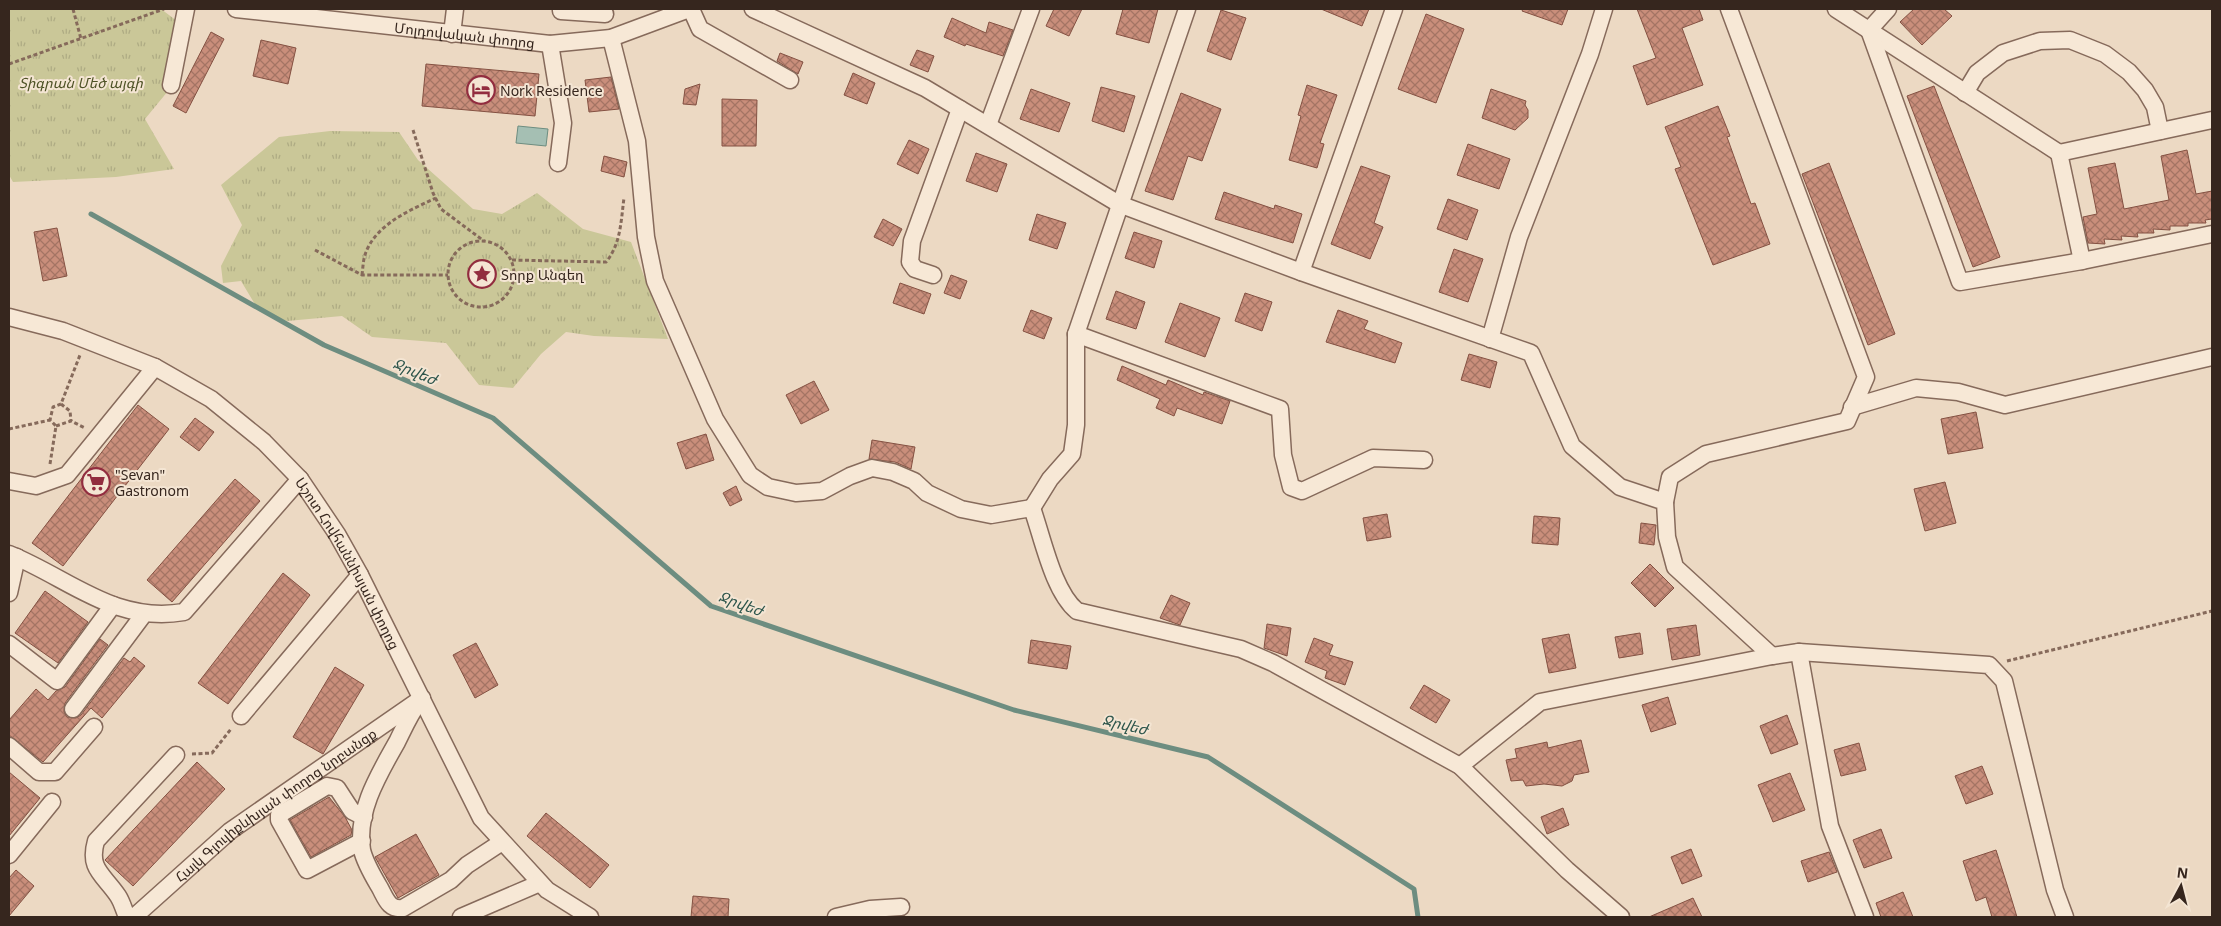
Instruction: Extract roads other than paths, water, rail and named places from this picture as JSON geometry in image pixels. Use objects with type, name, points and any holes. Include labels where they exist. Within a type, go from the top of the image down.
[{"type":"street","points":[[170,85],[186,9]]},
{"type":"street","name":"Մոլդովական փողոց","points":[[237,9],[364,16],[452,34],[550,44],[616,37],[690,9]]},
{"type":"street","points":[[452,34],[454,9]]},
{"type":"street","points":[[561,9],[561,11],[604,11],[616,37],[637,141],[646,236],[655,281],[716,419],[750,475],[768,487],[796,493],[822,491],[850,476],[872,468],[893,472],[914,480],[927,493],[961,510],[991,515],[1032,508],[1050,479],[1072,454],[1076,425],[1076,334],[1187,9]]},
{"type":"street","points":[[690,9],[700,29],[790,80]]},
{"type":"street","points":[[753,9],[924,88],[1119,204],[1300,272],[1531,353],[1572,446],[1620,487],[1665,502]]},
{"type":"street","points":[[988,126],[1032,9]]},
{"type":"street","points":[[1300,272],[1394,9]]},
{"type":"street","points":[[1490,338],[1519,237],[1590,54],[1604,9]]},
{"type":"street","points":[[1729,9],[1866,376],[1847,421],[1706,454],[1670,477],[1665,502],[1668,537],[1675,567],[1772,656]]},
{"type":"street","points":[[1836,9],[2059,153],[2212,120]]},
{"type":"street","points":[[1869,30],[1888,9]]},
{"type":"street","points":[[1869,30],[1960,282],[2082,261],[2212,234]]},
{"type":"street","points":[[1965,93],[1977,73],[2003,53],[2040,41],[2070,40],[2105,54],[2129,72],[2145,90],[2155,107],[2160,131]]},
{"type":"street","points":[[550,44],[563,123],[558,163]]},
{"type":"street","points":[[933,275],[915,269],[910,262],[912,241],[960,109]]},
{"type":"street","points":[[2059,153],[2082,261]]},
{"type":"street","name":"Աշոտ Հովհաննիսյան փողոց","points":[[9,317],[63,331],[155,368],[211,399],[264,442],[300,479],[337,534],[360,576],[481,818],[547,890],[590,917]]},
{"type":"street","points":[[1076,334],[1280,409],[1283,455],[1291,487],[1302,491],[1372,458],[1424,460]]},
{"type":"street","points":[[1852,407],[1916,388],[1958,392],[2006,406],[2212,357]]},
{"type":"street","points":[[9,482],[36,486],[67,476],[155,368]]},
{"type":"street","points":[[9,592],[13,555],[86,594],[112,605],[144,614],[166,615],[184,612],[300,479]]},
{"type":"street","points":[[1032,508],[1066,602],[1077,611],[1241,649],[1273,663],[1460,766],[1567,870],[1622,917]]},
{"type":"street","points":[[241,716],[352,588],[360,576]]},
{"type":"street","points":[[9,644],[57,681],[112,605]]},
{"type":"street","points":[[73,709],[144,614]]},
{"type":"street","points":[[1460,766],[1540,702],[1772,656],[1799,652],[1989,665],[2004,681],[2055,890],[2065,917]]},
{"type":"street","points":[[1799,652],[1830,826],[1865,917]]},
{"type":"street","points":[[422,698],[374,784],[364,817],[362,851],[390,906],[396,909],[403,908],[451,880],[468,865],[502,842]]},
{"type":"street","name":"Հայկ Գյուլիքևխյան փողոց նրբանցք","points":[[134,917],[230,831],[422,698]]},
{"type":"street","points":[[9,746],[39,772],[55,772],[94,726]]},
{"type":"street","points":[[127,917],[118,897],[97,870],[92,855],[96,841],[176,755]]},
{"type":"street","points":[[362,841],[307,870],[278,815],[327,786],[337,788],[352,811],[364,817]]},
{"type":"street","points":[[9,855],[52,802]]},
{"type":"street","points":[[461,917],[540,883]]},
{"type":"street","points":[[836,917],[870,909],[901,906]]},
{"type":"waterway","name":"Ջրվեժ","points":[[91,214],[324,345],[493,418],[711,606],[1014,710],[1208,757],[1414,889],[1418,917]]},
{"type":"place","name":"Nork Residence","points":[[481,90]]},
{"type":"place","name":"Տորք Անգեղ","points":[[482,274]]},
{"type":"place","name":"\"Sevan\" Gastronom","points":[[96,482]]},
{"type":"park label","name":"Տիգրան Մեծ այգի","points":[[81,82]]}]
